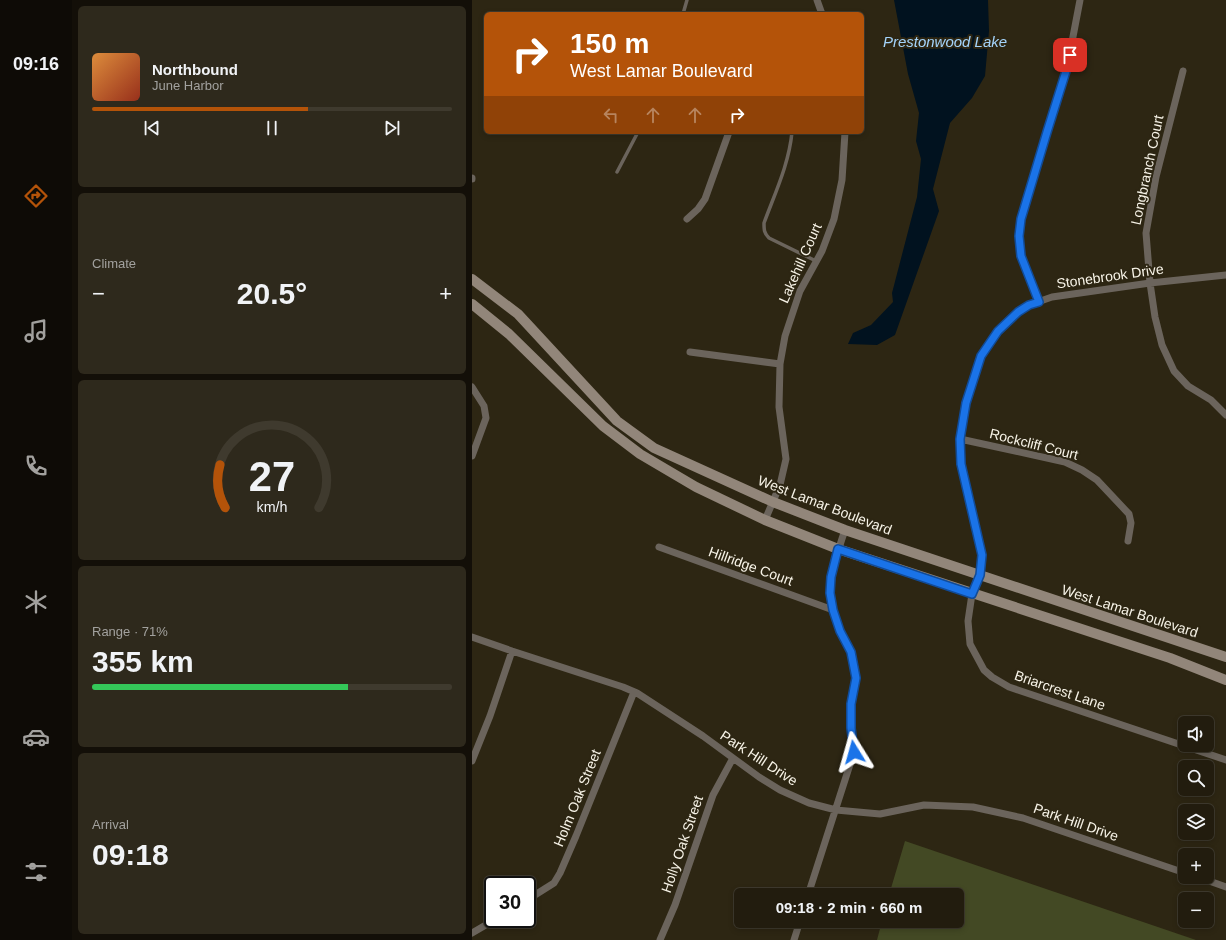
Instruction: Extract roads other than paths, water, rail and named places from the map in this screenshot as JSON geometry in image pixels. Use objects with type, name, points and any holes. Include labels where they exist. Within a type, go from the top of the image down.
[{"type":"main road","name":"West Lamar Boulevard","points":[[472,279],[518,314],[617,421],[654,448],[773,502],[845,530],[1226,657]]},
{"type":"main road","points":[[472,304],[509,334],[603,426],[640,454],[696,487],[765,520],[838,549],[1170,658],[1226,680]]},
{"type":"street","points":[[818,0],[821,12]]},
{"type":"street","points":[[1039,302],[1021,256],[1019,236],[1021,219],[1067,68],[1080,0]]},
{"type":"street","name":"Longbranch Court","points":[[1183,71],[1156,177],[1146,233],[1150,283],[1155,317],[1162,345],[1174,371],[1188,386],[1211,400],[1226,415]]},
{"type":"street","points":[[687,219],[698,209],[705,199],[728,134]]},
{"type":"street","name":"Lakehill Court","points":[[765,520],[780,485],[786,458],[779,407],[780,364],[785,336],[800,291],[822,251],[834,219],[842,180],[845,134]]},
{"type":"street","name":"Stonebrook Drive","points":[[980,575],[982,555],[961,464],[960,439],[966,403],[981,356],[998,331],[1018,312],[1029,305],[1052,297],[1150,283],[1226,275]]},
{"type":"street","points":[[690,352],[780,364]]},
{"type":"street","points":[[472,387],[484,406],[486,418],[472,456]]},
{"type":"street","name":"Rockcliff Court","points":[[960,439],[1065,462],[1082,470],[1097,480],[1128,514],[1131,523],[1128,541]]},
{"type":"street","points":[[810,888],[854,752],[851,728],[851,704],[856,678],[851,652],[840,631],[833,610],[830,593],[831,577],[838,549],[845,530]]},
{"type":"street","name":"Hillridge Court","points":[[659,547],[833,610]]},
{"type":"street","name":"Briarcrest Lane","points":[[980,575],[972,594],[968,621],[970,644],[984,670],[992,677],[1009,688],[1226,760]]},
{"type":"street","name":"Park Hill Drive","points":[[472,637],[634,692],[703,736],[780,790],[809,803],[836,810],[880,814],[924,805],[973,807],[1023,818],[1178,871]]},
{"type":"street","points":[[472,761],[490,716],[512,651]]},
{"type":"street","name":"Holm Oak Street","points":[[536,894],[554,883],[560,873],[634,692]]},
{"type":"street","name":"Holly Oak Street","points":[[660,940],[675,905],[713,795],[733,758]]},
{"type":"street","points":[[1214,883],[1226,887]]},
{"type":"street","points":[[472,933],[484,926]]},
{"type":"street","points":[[794,940],[798,928]]},
{"type":"lane","points":[[684,12],[688,0]]},
{"type":"lane","points":[[617,172],[637,134]]},
{"type":"lane","points":[[792,134],[791,143],[783,172],[764,223],[764,231],[769,238],[816,261]]},
{"type":"water","name":"Prestonwood Lake","points":[[894,0],[988,0],[989,31],[985,76],[972,98],[950,123],[933,189],[939,211],[895,335],[877,345],[848,344],[853,333],[871,325],[893,302],[892,293],[917,197],[921,159],[916,141],[919,113],[908,74]]}]
